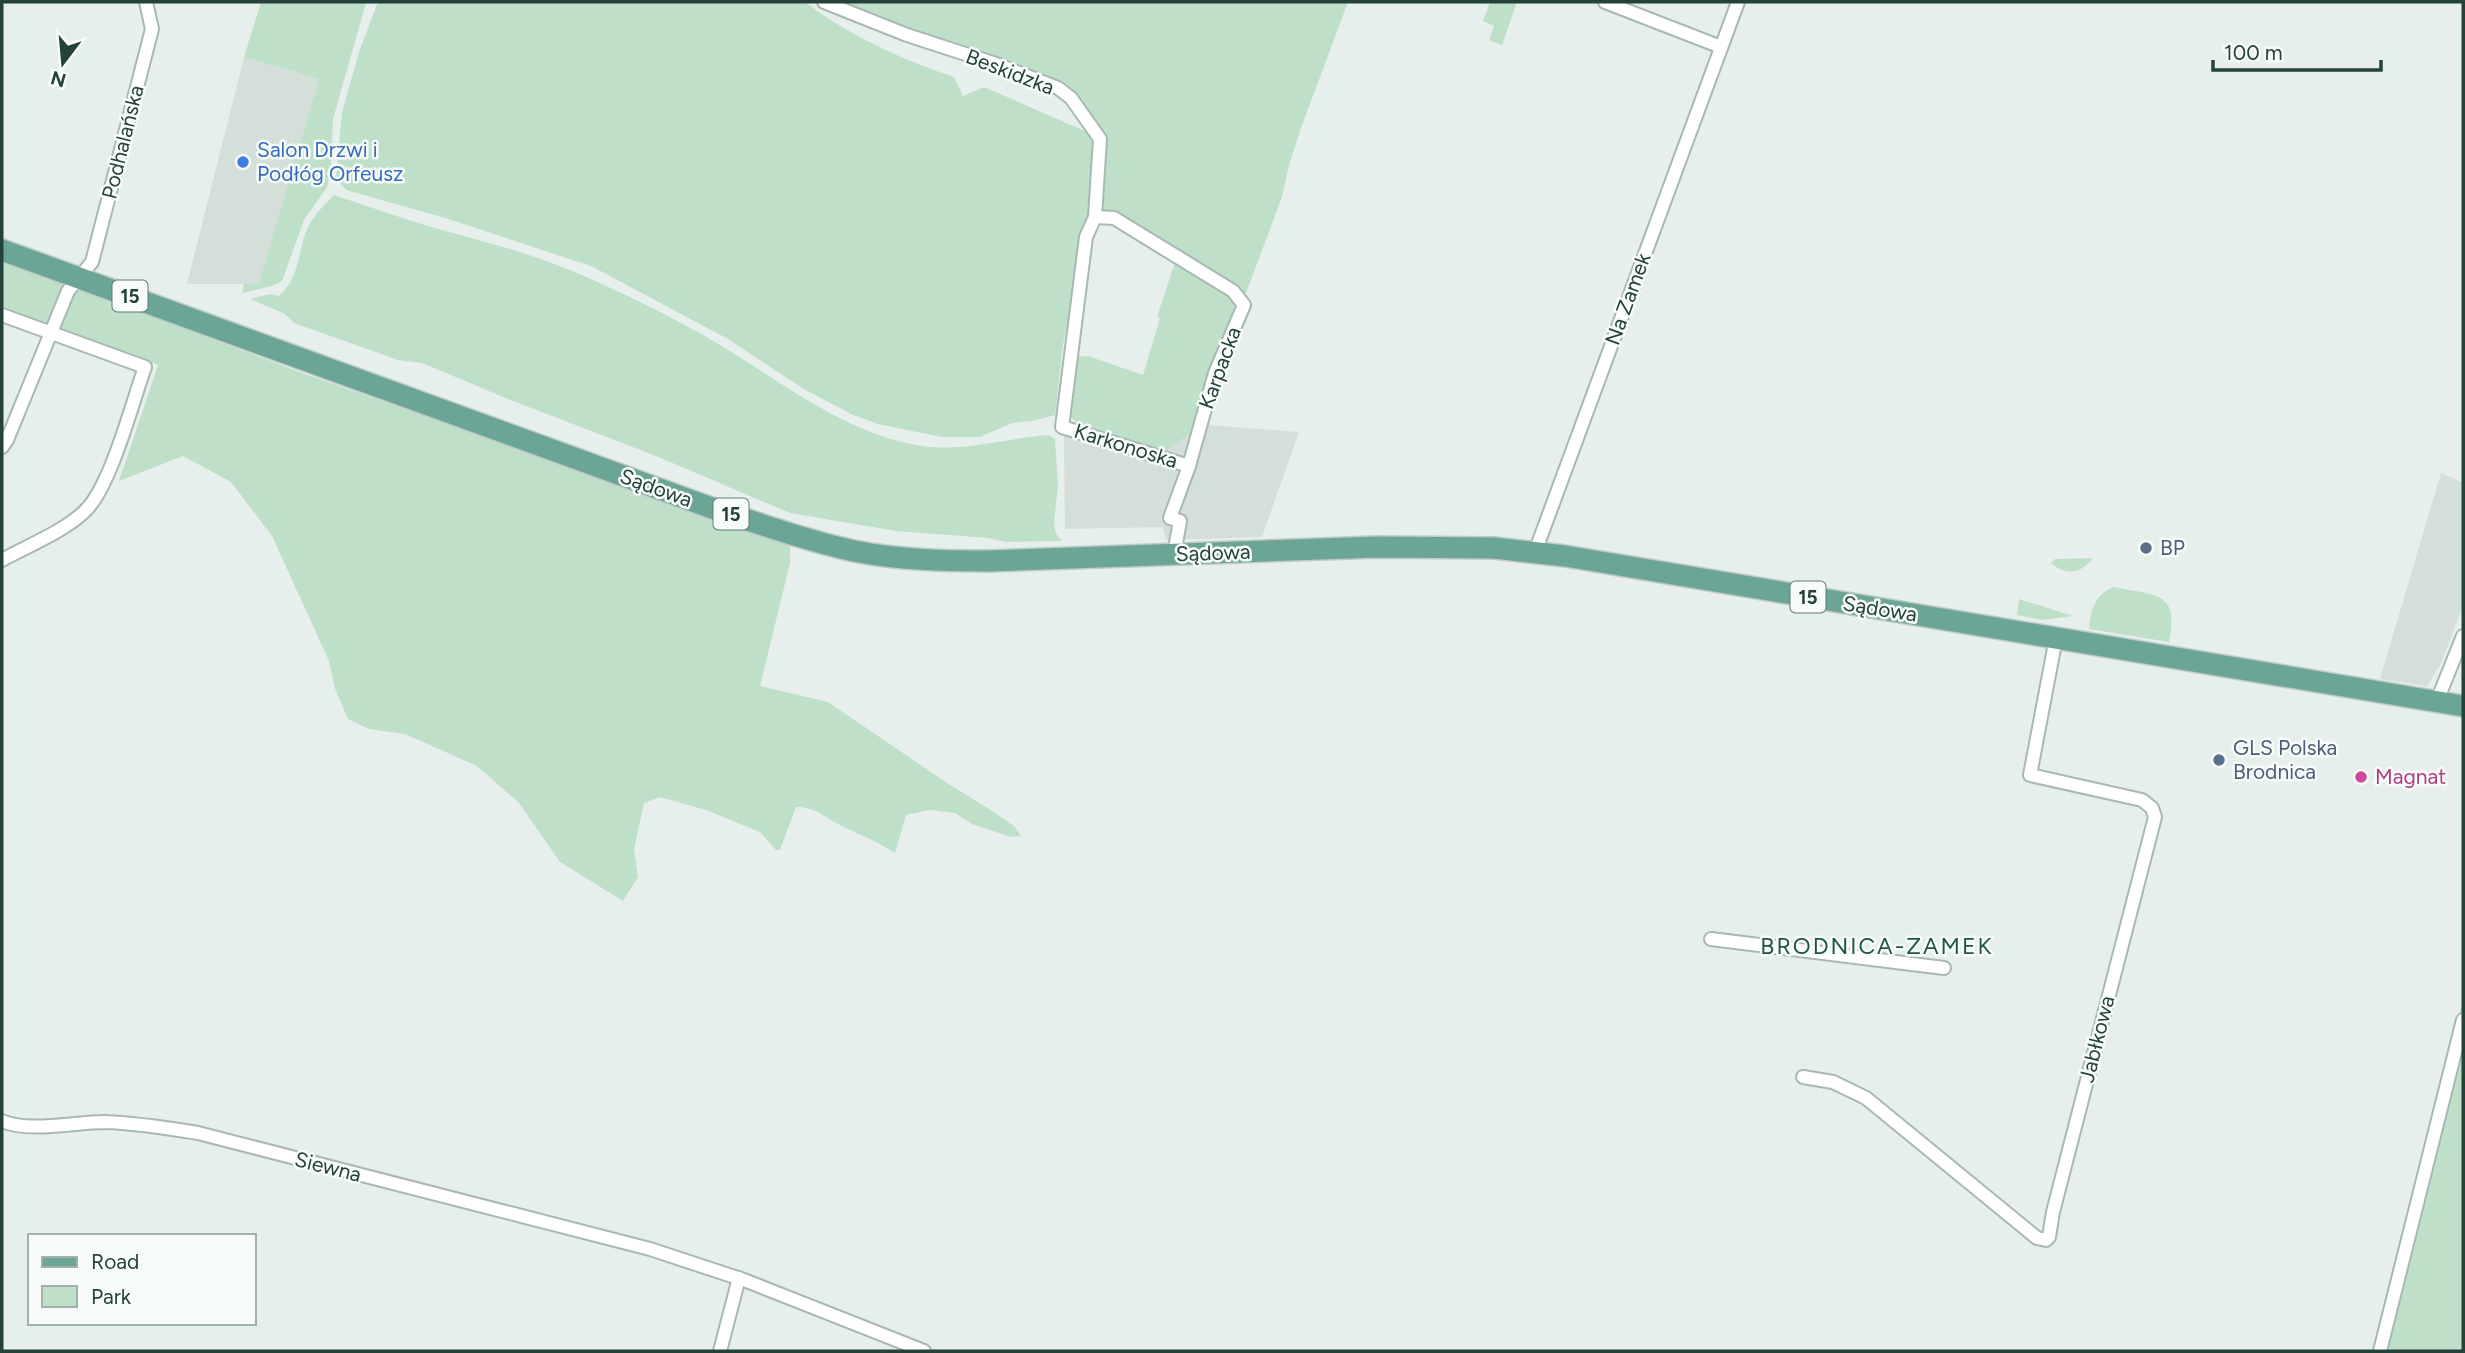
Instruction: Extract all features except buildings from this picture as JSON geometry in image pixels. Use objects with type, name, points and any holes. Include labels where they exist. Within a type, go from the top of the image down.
[{"type":"main road","name":"Sądowa","points":[[2,250],[709,507],[818,542],[868,553],[938,561],[989,561],[1447,547],[1535,552],[2463,706]]},
{"type":"street","name":"Podhalańska","points":[[2,447],[68,290],[92,262],[152,29],[146,2]]},
{"type":"street","name":"Beskidzka","points":[[824,2],[1058,89],[1071,98],[1100,139],[1095,217],[1086,237],[1062,427]]},
{"type":"street","points":[[1605,2],[1721,47]]},
{"type":"street","name":"Na Zamek","points":[[1535,552],[1738,2]]},
{"type":"street","name":"Karpacka","points":[[1095,217],[1114,218],[1233,291],[1244,305],[1215,373],[1189,466],[1170,518],[1180,521],[1174,554]]},
{"type":"street","points":[[2,315],[145,368],[106,478],[95,499],[74,519],[2,560]]},
{"type":"street","name":"Karkonoska","points":[[1062,427],[1189,466]]},
{"type":"street","points":[[2437,701],[2463,636]]},
{"type":"street","name":"Jabłkowa","points":[[1803,1077],[1833,1082],[1866,1098],[2037,1238],[2046,1240],[2049,1237],[2053,1212],[2155,817],[2152,808],[2142,800],[2030,775],[2056,638]]},
{"type":"street","points":[[1711,939],[1944,968]]},
{"type":"street","points":[[2380,1351],[2463,1020]]},
{"type":"street","name":"Siewna","points":[[2,1121],[28,1126],[103,1122],[143,1124],[198,1133],[650,1250],[739,1278],[924,1351]]},
{"type":"street","points":[[720,1351],[739,1278]]},
{"type":"shaded area","points":[[244,57],[319,79],[259,284],[187,284]]},
{"type":"shaded area","points":[[1208,425],[1299,432],[1262,537],[1166,540],[1163,527],[1065,529],[1064,436],[1077,441],[1087,431],[1167,450],[1196,429]]},
{"type":"shaded area","points":[[2441,473],[2463,483],[2463,606],[2441,663],[2427,686],[2380,679]]},
{"type":"green space","points":[[261,2],[366,3],[333,119],[331,170],[327,187],[304,220],[282,281],[242,293],[244,284],[259,283],[319,79],[244,57]]},
{"type":"green space","points":[[378,2],[805,2],[876,46],[954,77],[963,96],[984,87],[1103,139],[1086,105],[1060,86],[901,29],[835,2],[1348,2],[1301,128],[1282,197],[1245,296],[1184,256],[1090,213],[1079,247],[1055,415],[1012,423],[980,437],[941,437],[878,424],[853,415],[802,388],[728,339],[591,266],[445,218],[346,190],[336,177],[342,112],[360,49]]},
{"type":"green space","points":[[1490,2],[1517,2],[1502,45],[1489,40],[1494,26],[1483,21]]},
{"type":"green space","points":[[334,195],[528,255],[582,275],[686,326],[816,406],[867,431],[894,440],[938,447],[970,446],[1049,435],[1055,439],[1058,485],[1054,523],[1056,534],[1062,541],[1006,542],[988,538],[896,531],[790,513],[656,456],[422,363],[398,360],[294,323],[285,314],[250,299],[270,294],[279,296],[286,288],[295,272],[309,225]]},
{"type":"green space","points":[[2,260],[305,374],[790,545],[790,563],[760,686],[828,702],[991,810],[1014,826],[1021,836],[1011,837],[972,824],[955,813],[929,810],[906,815],[895,853],[818,812],[796,807],[780,850],[776,850],[760,832],[706,810],[660,797],[644,803],[634,849],[638,877],[623,901],[560,862],[519,803],[477,766],[405,734],[369,729],[348,719],[335,689],[329,661],[272,536],[231,482],[183,456],[119,481],[158,365],[2,307]]},
{"type":"green space","points":[[1175,262],[1223,288],[1238,303],[1196,429],[1167,450],[1087,431],[1069,416],[1075,357],[1088,356],[1143,375],[1160,318],[1157,317]]},
{"type":"green space","points":[[2093,558],[2073,571],[2062,570],[2051,563],[2055,559]]},
{"type":"green space","points":[[2114,587],[2152,595],[2167,604],[2171,613],[2169,642],[2089,629],[2095,604],[2102,594]]},
{"type":"green space","points":[[2019,599],[2073,616],[2042,620],[2017,615]]},
{"type":"green space","points":[[2463,1001],[2463,1351],[2377,1351],[2454,1034]]},
{"type":"place","name":"Salon Drzwi i Podłóg Orfeusz","points":[[243,162]]},
{"type":"place","name":"BP","points":[[2146,548]]},
{"type":"place","name":"GLS Polska Brodnica","points":[[2219,760]]},
{"type":"place","name":"Magnat","points":[[2361,777]]},
{"type":"district","name":"BRODNICA-ZAMEK","points":[[1877,946]]}]
